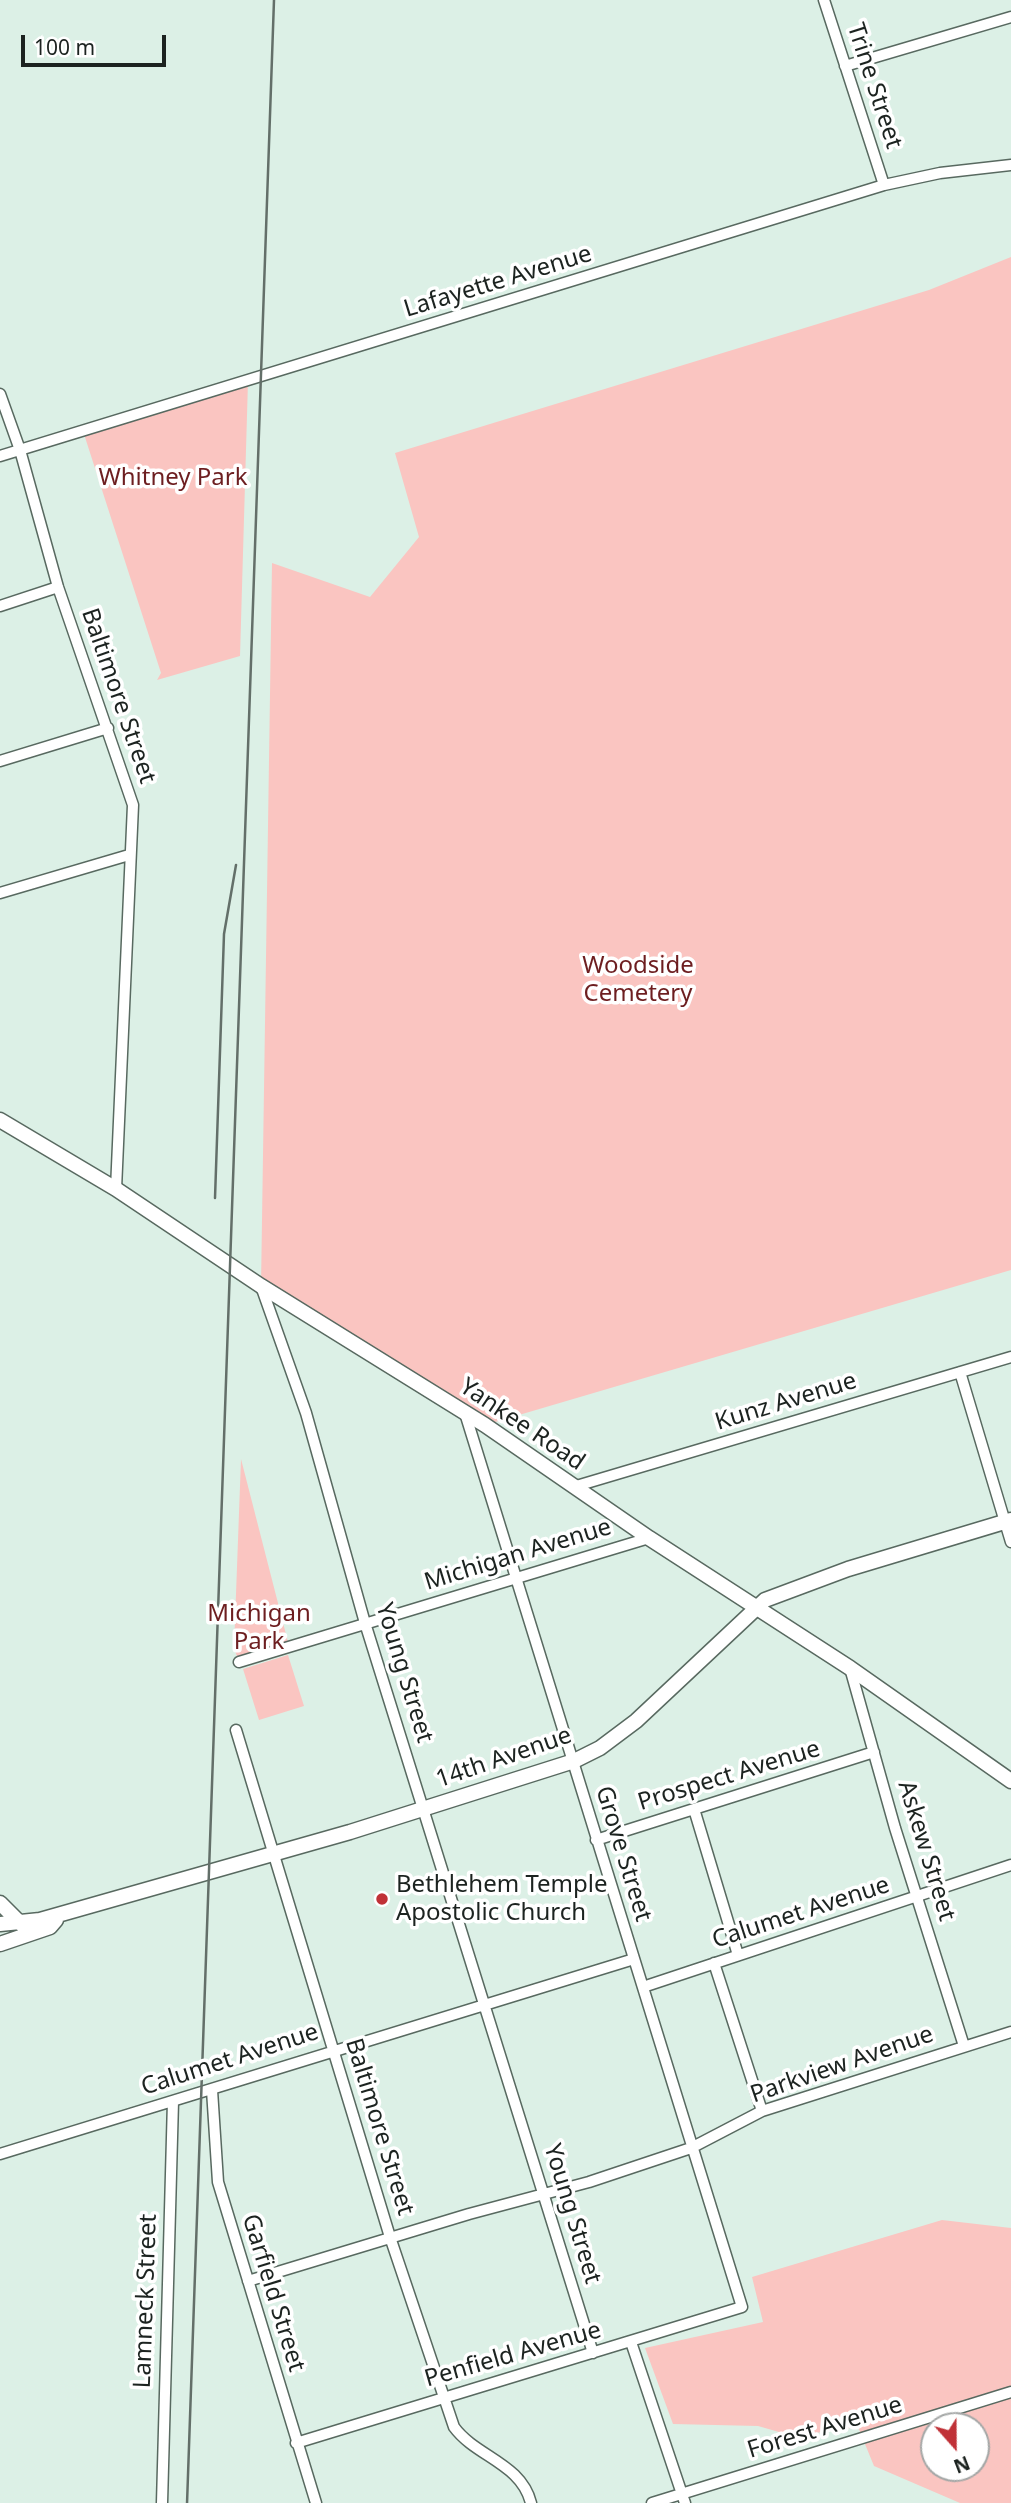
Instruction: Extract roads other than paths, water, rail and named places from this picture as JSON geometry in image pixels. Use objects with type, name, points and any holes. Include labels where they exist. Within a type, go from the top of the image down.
[{"type":"street","name":"Trine Street","points":[[824,0],[884,186]]},
{"type":"street","points":[[845,66],[1011,17]]},
{"type":"street","name":"Lafayette Avenue","points":[[0,456],[884,186],[940,173],[1011,165]]},
{"type":"street","name":"Baltimore Street","points":[[0,394],[20,450],[58,587],[133,805],[116,1189]]},
{"type":"street","points":[[0,606],[58,587]]},
{"type":"street","points":[[0,761],[108,728]]},
{"type":"street","points":[[0,893],[130,855]]},
{"type":"street","name":"Yankee Road","points":[[0,1120],[116,1189],[261,1286],[465,1413],[649,1538],[850,1668],[1011,1781]]},
{"type":"street","name":"Young Street","points":[[261,1286],[306,1413],[365,1623],[593,2353]]},
{"type":"street","name":"Kunz Avenue","points":[[573,1487],[1011,1357]]},
{"type":"street","points":[[960,1372],[1008,1521],[1011,1542]]},
{"type":"street","name":"Grove Street","points":[[465,1413],[742,2307]]},
{"type":"street","name":"14th Avenue","points":[[0,1924],[21,1924],[61,1914],[425,1809],[574,1761],[600,1748],[636,1721],[755,1608],[776,1594],[848,1569],[1008,1521]]},
{"type":"street","name":"Michigan Avenue","points":[[239,1662],[649,1538]]},
{"type":"street","name":"Askew Street","points":[[850,1668],[964,2046]]},
{"type":"street","name":"Baltimore Street","points":[[236,1730],[390,2237],[454,2427],[464,2441],[509,2469],[521,2481],[531,2503]]},
{"type":"street","name":"Prospect Avenue","points":[[596,1840],[874,1752]]},
{"type":"street","points":[[694,1809],[738,1955]]},
{"type":"street","name":"Calumet Avenue","points":[[643,1987],[1011,1865]]},
{"type":"street","points":[[0,1903],[21,1924]]},
{"type":"street","points":[[0,1944],[50,1927],[61,1914]]},
{"type":"street","name":"Calumet Avenue","points":[[0,2154],[212,2090],[334,2049],[484,2007],[634,1959]]},
{"type":"street","points":[[714,1963],[762,2111]]},
{"type":"street","name":"Parkview Avenue","points":[[248,2281],[390,2237],[545,2195],[691,2148],[762,2111],[1011,2032]]},
{"type":"street","name":"Garfield Street","points":[[212,2090],[218,2182],[316,2503]]},
{"type":"street","name":"Lamneck Street","points":[[162,2503],[173,2101]]},
{"type":"street","name":"Penfield Avenue","points":[[296,2442],[742,2307]]},
{"type":"street","points":[[631,2342],[683,2498]]},
{"type":"street","name":"Forest Avenue","points":[[652,2503],[683,2498],[1011,2392]]},
{"type":"railway","points":[[187,2503],[274,0]]},
{"type":"railway","points":[[215,1198],[224,934],[236,865]]},
{"type":"place","name":"Bethlehem Temple Apostolic Church","points":[[382,1899]]},
{"type":"park label","name":"Whitney Park","points":[[173,478]]},
{"type":"park label","name":"Woodside Cemetery","points":[[638,980]]},
{"type":"park label","name":"Michigan Park","points":[[259,1628]]}]
